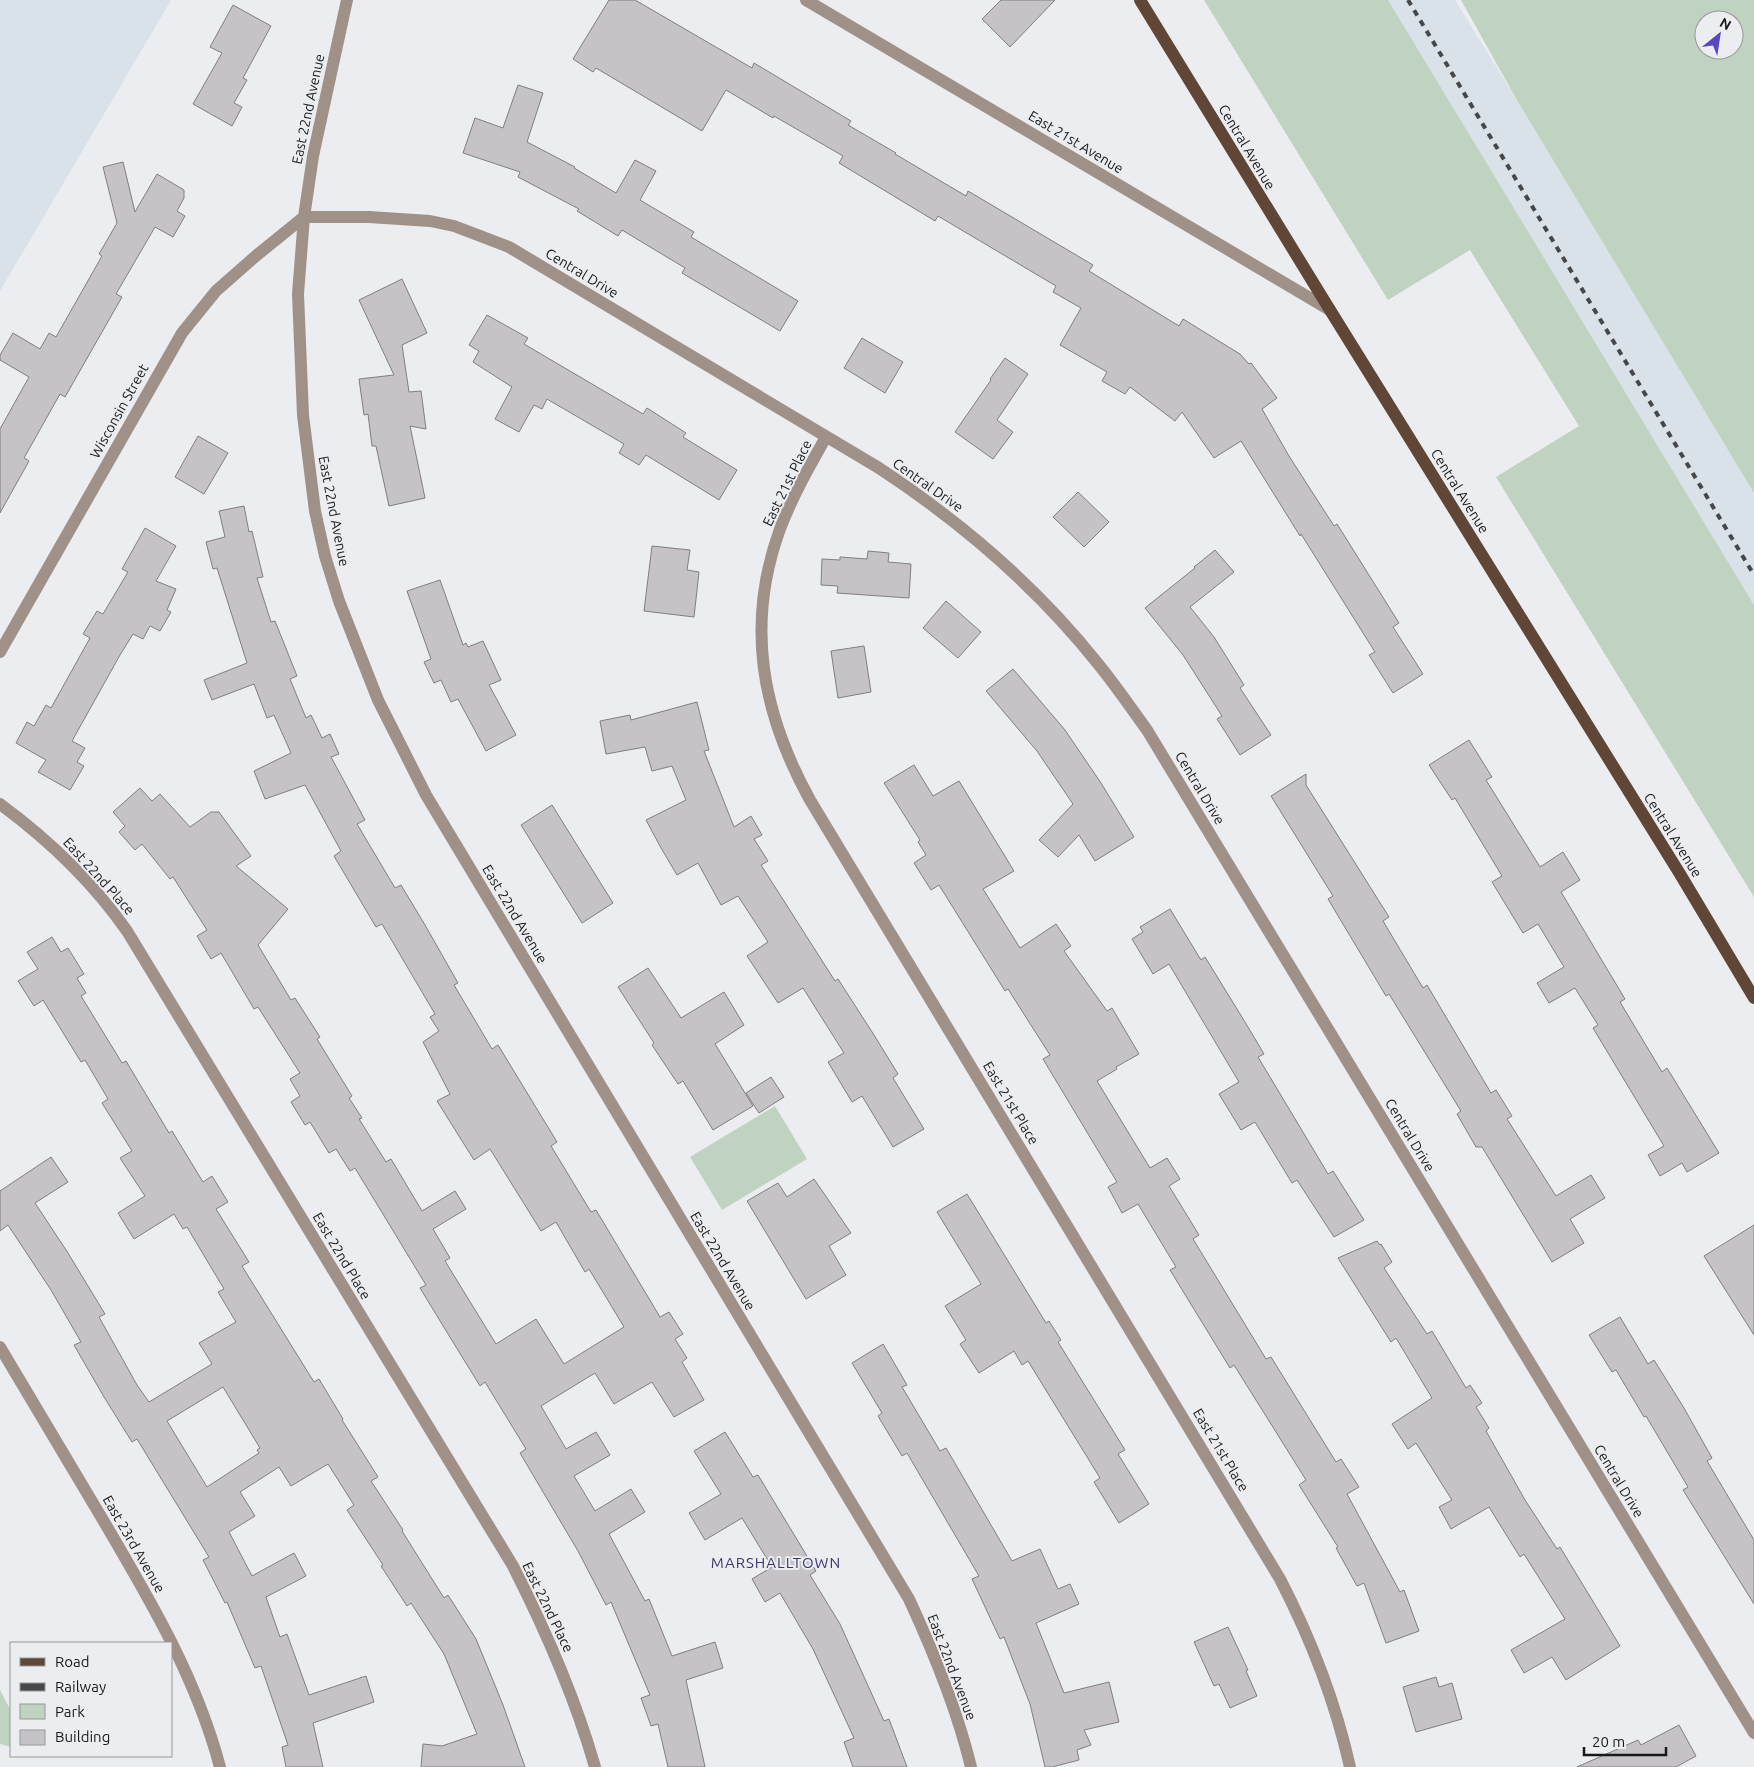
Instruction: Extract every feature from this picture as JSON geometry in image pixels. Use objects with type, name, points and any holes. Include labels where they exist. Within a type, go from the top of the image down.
[{"type":"main road","name":"Central Avenue","points":[[1140,0],[1754,998]]},
{"type":"street","name":"East 22nd Avenue","points":[[347,0],[313,156],[304,217],[298,294],[303,416],[308,463],[325,556],[339,601],[378,700],[426,795],[909,1599],[931,1646],[949,1692],[971,1767]]},
{"type":"street","name":"East 21st Avenue","points":[[806,0],[1330,310]]},
{"type":"street","name":"Central Drive","points":[[304,217],[369,217],[430,221],[454,226],[509,247],[879,468],[922,497],[991,552],[1049,609],[1098,664],[1142,723],[1754,1733]]},
{"type":"street","name":"Wisconsin Street","points":[[0,652],[182,332],[216,291],[304,217]]},
{"type":"street","name":"East 21st Place","points":[[826,437],[790,505],[780,530],[766,585],[761,638],[762,662],[767,689],[785,751],[810,800],[1280,1578],[1300,1617],[1317,1657],[1341,1730],[1350,1767]]},
{"type":"street","name":"East 22nd Place","points":[[0,804],[27,824],[66,858],[110,907],[127,931],[513,1566],[567,1681],[595,1767]]},
{"type":"street","name":"East 23rd Avenue","points":[[0,1347],[143,1587],[175,1646],[207,1722],[220,1767]]},
{"type":"shaded area","points":[[0,0],[171,0],[0,291]]},
{"type":"shaded area","points":[[1388,0],[1455,0],[1518,102],[1754,493],[1754,605]]},
{"type":"green space","points":[[1204,0],[1388,0],[1754,605],[1754,897],[1496,477],[1579,426],[1470,250],[1388,300]]},
{"type":"green space","points":[[1461,0],[1754,0],[1754,493],[1518,102]]},
{"type":"green space","points":[[775,1106],[807,1159],[722,1210],[690,1157]]},
{"type":"green space","points":[[0,1690],[10,1709],[10,1747],[0,1744]]},
{"type":"building","points":[[609,0],[635,0],[752,68],[754,63],[851,121],[848,125],[895,154],[966,196],[968,191],[1093,265],[1089,271],[1179,326],[1183,319],[1240,354],[1249,364],[1251,363],[1277,398],[1262,409],[1289,456],[1334,526],[1337,524],[1399,623],[1393,627],[1423,674],[1393,693],[1369,655],[1375,652],[1241,441],[1214,458],[1182,412],[1175,421],[1130,387],[1125,394],[1102,381],[1107,372],[1060,345],[1081,308],[1053,292],[1056,286],[938,216],[935,221],[839,163],[843,156],[726,90],[702,131],[596,68],[593,72],[573,59]]},
{"type":"building","points":[[1001,0],[1055,0],[1010,47],[982,19]]},
{"type":"building","points":[[233,5],[271,26],[243,78],[247,80],[234,103],[242,107],[232,126],[193,104],[222,53],[210,47]]},
{"type":"building","points":[[518,85],[543,93],[527,142],[575,167],[616,193],[635,160],[656,171],[640,200],[694,232],[691,237],[798,301],[780,331],[682,273],[685,268],[622,230],[618,236],[577,211],[579,209],[518,177],[520,172],[463,153],[475,118],[503,128]]},
{"type":"building","points":[[123,162],[135,212],[157,174],[184,190],[184,198],[177,211],[185,216],[173,237],[155,227],[116,294],[122,297],[65,397],[60,394],[24,458],[29,461],[0,513],[0,429],[29,377],[0,360],[0,355],[13,333],[40,349],[49,333],[56,337],[102,256],[99,254],[117,223],[103,167]]},
{"type":"building","points":[[402,279],[427,333],[402,345],[409,392],[421,391],[426,429],[410,426],[425,498],[389,506],[376,446],[372,446],[368,414],[364,415],[359,379],[394,375],[359,300]]},
{"type":"building","points":[[487,315],[528,338],[524,344],[643,414],[647,408],[686,433],[683,437],[737,470],[719,500],[646,455],[639,465],[619,453],[624,444],[547,399],[542,409],[534,405],[519,432],[495,419],[512,387],[473,362],[479,351],[469,345]]},
{"type":"building","points":[[862,338],[903,362],[885,393],[844,368]]},
{"type":"building","points":[[1005,358],[1028,374],[997,420],[1013,432],[993,459],[955,432]]},
{"type":"building","points":[[198,436],[228,453],[204,494],[175,477]]},
{"type":"building","points":[[1078,492],[1109,522],[1084,547],[1053,517]]},
{"type":"building","points":[[244,506],[249,532],[252,531],[263,577],[257,578],[271,622],[275,621],[297,676],[290,679],[306,718],[311,715],[322,738],[330,734],[339,754],[331,757],[365,820],[357,824],[395,888],[401,885],[425,925],[458,983],[454,985],[492,1049],[498,1045],[557,1142],[551,1146],[591,1212],[596,1210],[660,1317],[669,1312],[683,1334],[675,1339],[687,1358],[682,1362],[704,1400],[674,1417],[652,1382],[614,1404],[595,1373],[541,1406],[566,1449],[596,1432],[610,1455],[574,1476],[595,1511],[631,1489],[645,1512],[609,1534],[645,1601],[649,1599],[672,1656],[715,1642],[723,1668],[686,1680],[705,1767],[668,1767],[658,1724],[651,1726],[641,1698],[650,1695],[611,1602],[606,1605],[578,1551],[520,1453],[526,1449],[485,1382],[480,1386],[420,1288],[426,1285],[355,1168],[350,1171],[336,1149],[329,1153],[310,1122],[305,1125],[291,1102],[300,1096],[290,1079],[300,1073],[258,1007],[254,1009],[221,953],[211,959],[197,936],[207,930],[173,877],[170,879],[142,844],[135,850],[119,832],[125,826],[113,812],[140,788],[152,801],[160,794],[190,827],[211,812],[219,812],[251,856],[236,866],[288,909],[258,945],[291,1000],[295,998],[320,1037],[317,1039],[352,1096],[349,1098],[362,1118],[359,1119],[386,1162],[391,1159],[422,1211],[455,1191],[466,1209],[433,1229],[450,1258],[445,1261],[496,1344],[536,1319],[564,1364],[624,1327],[589,1269],[585,1272],[556,1222],[541,1231],[490,1149],[474,1160],[437,1101],[450,1094],[423,1042],[439,1031],[430,1017],[435,1014],[382,924],[376,927],[334,856],[341,851],[305,785],[265,799],[254,771],[291,753],[274,715],[267,718],[254,684],[212,700],[204,680],[247,663],[217,568],[213,569],[206,542],[225,537],[219,511]]},
{"type":"building","points":[[145,528],[176,546],[156,581],[176,589],[167,610],[171,612],[160,631],[150,626],[143,639],[133,634],[120,655],[72,741],[85,748],[77,762],[84,766],[70,790],[38,772],[46,760],[16,743],[27,722],[34,726],[46,705],[51,708],[90,638],[83,634],[97,611],[103,614],[128,572],[122,569]]},
{"type":"building","points":[[652,546],[690,550],[687,570],[699,572],[694,617],[644,611]]},
{"type":"building","points":[[1215,550],[1234,572],[1190,607],[1214,637],[1244,685],[1240,688],[1271,735],[1240,755],[1217,719],[1222,716],[1183,655],[1145,608]]},
{"type":"building","points":[[868,551],[889,553],[888,562],[911,564],[909,598],[837,593],[838,586],[821,585],[822,559],[840,560],[840,557],[867,559]]},
{"type":"building","points":[[440,580],[463,645],[466,643],[468,647],[483,641],[501,680],[489,685],[516,735],[486,751],[458,699],[451,702],[441,680],[434,683],[424,662],[431,659],[407,591]]},
{"type":"building","points":[[946,601],[981,632],[958,658],[923,628]]},
{"type":"building","points":[[864,646],[871,692],[838,698],[831,651]]},
{"type":"building","points":[[1013,669],[1065,730],[1101,783],[1134,837],[1095,861],[1079,835],[1058,857],[1039,840],[1073,804],[1037,751],[986,691]]},
{"type":"building","points":[[697,702],[709,750],[704,751],[734,827],[751,816],[762,835],[754,839],[768,861],[761,865],[835,981],[838,979],[874,1035],[898,1074],[893,1078],[924,1129],[893,1147],[862,1096],[852,1102],[828,1062],[844,1053],[803,988],[778,1003],[747,956],[768,942],[738,896],[721,905],[698,863],[677,875],[661,848],[646,820],[686,800],[672,766],[652,771],[645,747],[606,754],[600,721],[630,715],[631,720]]},
{"type":"building","points":[[1469,740],[1492,777],[1486,780],[1540,867],[1563,852],[1580,880],[1561,892],[1625,999],[1620,1002],[1662,1072],[1667,1068],[1719,1153],[1687,1172],[1682,1163],[1660,1176],[1648,1155],[1664,1146],[1593,1028],[1598,1025],[1575,988],[1549,1003],[1537,983],[1564,967],[1538,924],[1523,933],[1492,882],[1502,876],[1455,798],[1452,800],[1429,765]]},
{"type":"building","points":[[914,765],[933,796],[959,781],[1014,871],[983,889],[1020,948],[1056,924],[1071,946],[1064,951],[1107,1011],[1112,1008],[1139,1054],[1116,1067],[1117,1069],[1097,1081],[1150,1168],[1167,1158],[1180,1179],[1169,1186],[1199,1235],[1193,1239],[1266,1359],[1271,1357],[1336,1462],[1341,1459],[1359,1487],[1347,1494],[1400,1592],[1404,1590],[1419,1631],[1386,1643],[1364,1583],[1357,1586],[1336,1548],[1338,1547],[1299,1485],[1306,1480],[1234,1365],[1230,1368],[1170,1270],[1176,1267],[1138,1204],[1122,1213],[1108,1187],[1117,1182],[1043,1059],[1050,1055],[1008,989],[1005,991],[939,885],[931,890],[914,863],[926,855],[918,842],[920,840],[884,783]]},
{"type":"building","points":[[1306,774],[1306,785],[1389,917],[1383,921],[1423,988],[1427,985],[1491,1093],[1496,1090],[1512,1116],[1507,1119],[1556,1196],[1591,1175],[1605,1198],[1570,1219],[1584,1243],[1552,1262],[1482,1147],[1476,1147],[1457,1114],[1461,1111],[1389,994],[1386,996],[1328,899],[1333,896],[1271,796]]},
{"type":"building","points":[[552,805],[613,903],[582,923],[521,825]]},
{"type":"building","points":[[1170,909],[1201,960],[1205,957],[1245,1022],[1264,1054],[1258,1057],[1328,1174],[1333,1171],[1364,1220],[1334,1237],[1297,1180],[1292,1183],[1255,1122],[1241,1130],[1219,1094],[1239,1082],[1169,964],[1153,974],[1132,939],[1143,932],[1140,927]]},
{"type":"building","points":[[52,937],[61,952],[68,948],[84,974],[77,978],[86,993],[81,996],[122,1063],[126,1061],[169,1133],[172,1131],[203,1182],[212,1176],[228,1202],[216,1209],[249,1262],[242,1266],[314,1382],[319,1379],[378,1477],[371,1481],[444,1598],[448,1595],[476,1639],[503,1705],[525,1767],[421,1767],[423,1744],[442,1746],[477,1734],[444,1654],[411,1603],[407,1606],[381,1566],[383,1565],[347,1510],[354,1505],[328,1464],[291,1486],[279,1467],[240,1492],[255,1516],[229,1532],[252,1576],[294,1553],[306,1576],[266,1597],[280,1637],[287,1634],[309,1695],[366,1676],[374,1702],[313,1723],[323,1767],[286,1767],[282,1747],[288,1745],[261,1666],[255,1668],[227,1602],[225,1603],[203,1560],[209,1557],[137,1439],[132,1442],[104,1397],[74,1345],[81,1342],[51,1290],[8,1225],[0,1231],[0,1191],[51,1157],[68,1182],[35,1203],[105,1314],[99,1317],[137,1385],[149,1402],[212,1364],[199,1343],[236,1322],[218,1292],[224,1289],[187,1227],[183,1229],[174,1214],[134,1239],[118,1213],[145,1196],[120,1158],[132,1151],[102,1103],[108,1099],[85,1060],[81,1062],[43,1000],[34,1006],[18,981],[38,969],[27,952]],"holes":[[[223,1387],[260,1448],[257,1450],[259,1453],[207,1487],[167,1421]]]},
{"type":"building","points":[[648,968],[681,1018],[724,992],[744,1025],[715,1044],[753,1106],[713,1130],[683,1081],[678,1084],[652,1045],[654,1043],[618,987]]},
{"type":"building","points":[[771,1077],[784,1097],[759,1113],[746,1093]]},
{"type":"building","points":[[814,1179],[851,1233],[829,1246],[846,1275],[806,1299],[747,1201],[778,1183],[787,1197]]},
{"type":"building","points":[[967,1194],[1046,1323],[1049,1321],[1061,1340],[1058,1342],[1125,1450],[1118,1454],[1149,1504],[1119,1523],[1094,1482],[1100,1478],[1028,1361],[1022,1365],[1014,1351],[979,1373],[960,1344],[966,1340],[945,1306],[981,1284],[937,1212]]},
{"type":"building","points":[[1754,1225],[1754,1335],[1704,1256]]},
{"type":"building","points":[[1377,1241],[1381,1244],[1392,1262],[1384,1268],[1427,1334],[1432,1331],[1466,1388],[1470,1385],[1482,1403],[1476,1407],[1489,1428],[1486,1431],[1525,1500],[1557,1549],[1560,1547],[1620,1646],[1566,1680],[1552,1657],[1524,1673],[1511,1650],[1565,1619],[1524,1554],[1520,1557],[1489,1507],[1451,1529],[1439,1507],[1452,1500],[1416,1443],[1408,1449],[1392,1424],[1432,1398],[1396,1338],[1391,1342],[1338,1258]]},
{"type":"building","points":[[1620,1317],[1648,1364],[1654,1360],[1684,1408],[1712,1458],[1707,1461],[1754,1540],[1754,1604],[1683,1490],[1688,1487],[1646,1416],[1644,1417],[1616,1370],[1612,1372],[1589,1335]]},
{"type":"building","points":[[883,1344],[907,1385],[902,1387],[940,1451],[946,1448],[1012,1561],[1040,1549],[1058,1589],[1070,1584],[1079,1604],[1036,1623],[1064,1693],[1109,1682],[1119,1722],[1084,1730],[1091,1745],[1077,1750],[1079,1760],[1045,1767],[1030,1704],[1004,1637],[1000,1639],[972,1579],[979,1576],[907,1453],[902,1456],[878,1416],[882,1413],[852,1363]]},
{"type":"building","points":[[725,1432],[753,1477],[758,1475],[816,1571],[810,1575],[840,1624],[884,1721],[889,1719],[907,1767],[853,1767],[844,1742],[854,1738],[813,1649],[780,1593],[765,1602],[752,1579],[772,1567],[742,1518],[705,1540],[689,1513],[721,1494],[694,1451]]},
{"type":"building","points":[[1228,1627],[1248,1670],[1246,1671],[1257,1696],[1230,1708],[1219,1684],[1214,1686],[1194,1642]]},
{"type":"building","points":[[1436,1677],[1439,1687],[1452,1683],[1462,1719],[1416,1732],[1403,1687]]},
{"type":"building","points":[[1679,1725],[1696,1756],[1676,1767],[1577,1767],[1638,1740],[1641,1745]]},
{"type":"railway","points":[[1408,0],[1754,575]]},
{"type":"district","name":"MARSHALLTOWN","points":[[776,1563]]}]
